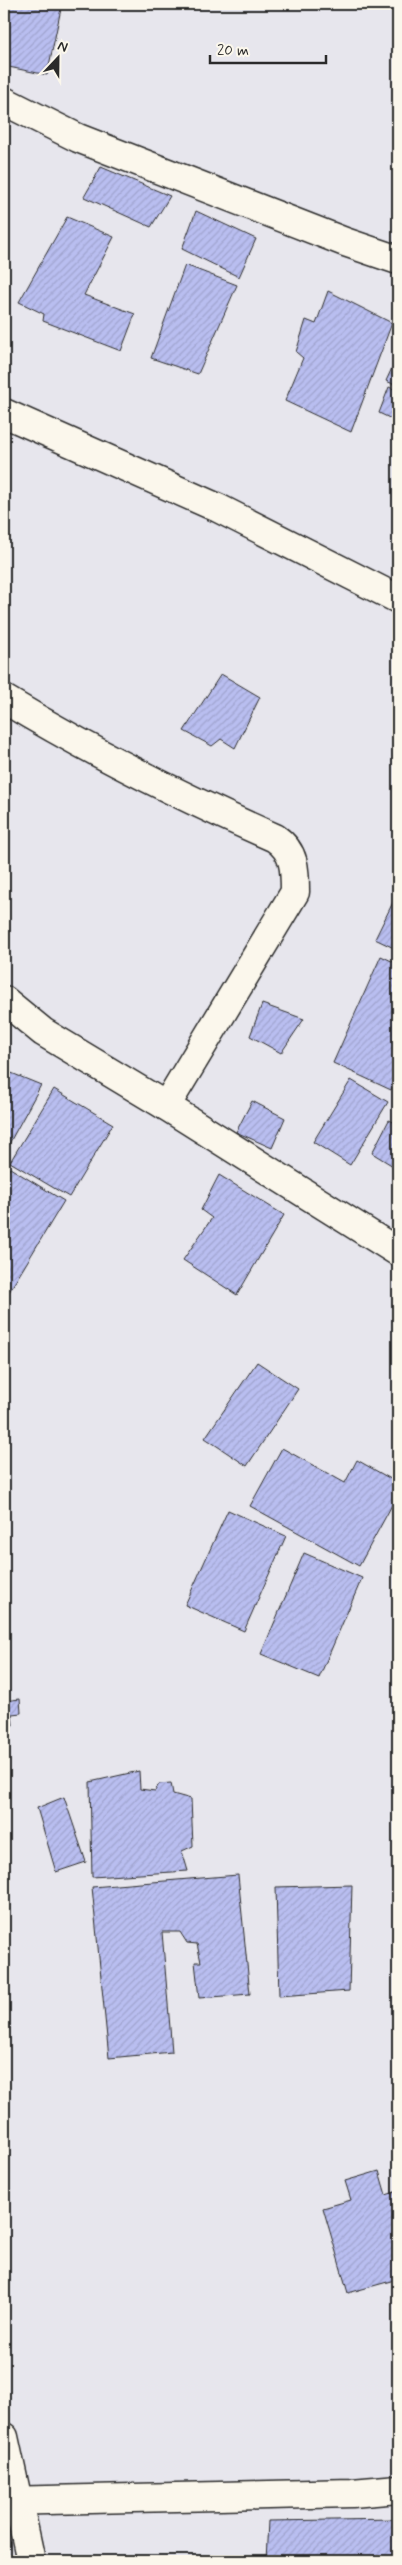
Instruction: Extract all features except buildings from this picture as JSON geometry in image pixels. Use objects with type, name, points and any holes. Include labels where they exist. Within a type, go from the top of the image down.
[{"type":"street","points":[[4,101],[78,138],[345,242],[398,260]]},
{"type":"street","points":[[4,413],[218,508],[398,599]]},
{"type":"street","points":[[4,699],[54,730],[176,794],[275,838],[286,846],[295,864],[295,892],[166,1106]]},
{"type":"street","points":[[4,1000],[43,1032],[166,1106],[398,1252]]},
{"type":"street","points":[[4,2437],[11,2501],[31,2561]]},
{"type":"street","points":[[11,2501],[352,2493],[398,2489]]}]
